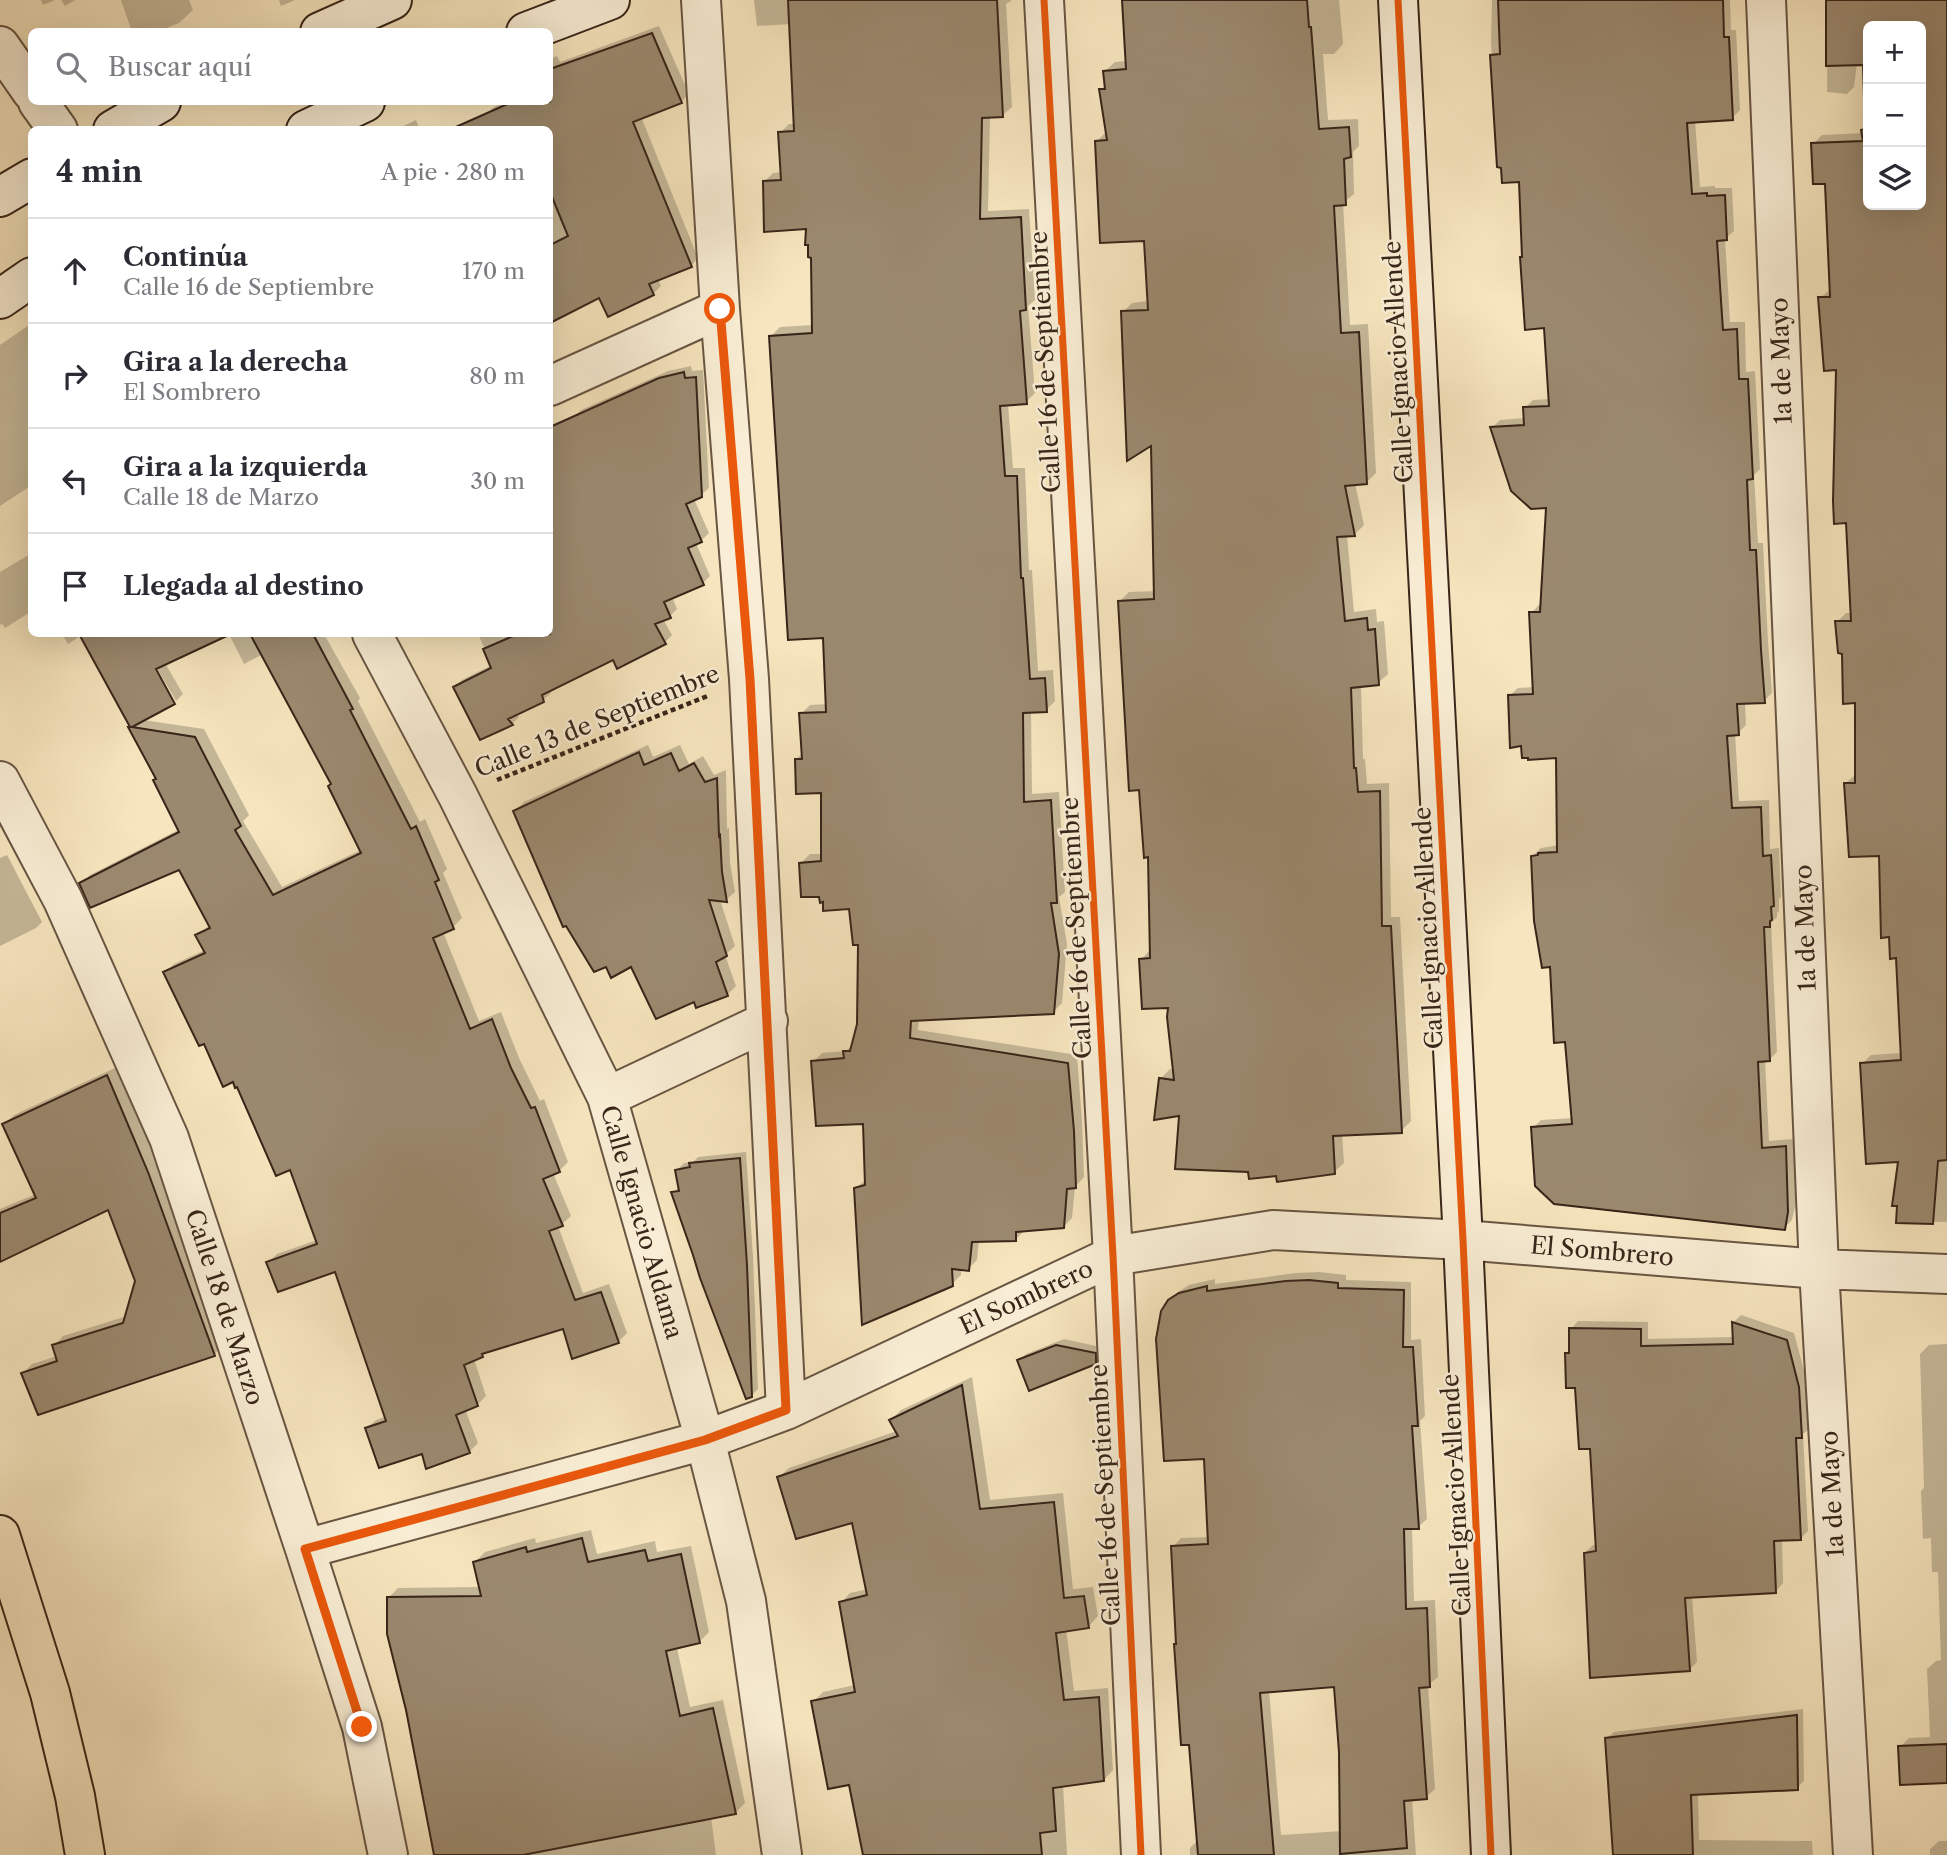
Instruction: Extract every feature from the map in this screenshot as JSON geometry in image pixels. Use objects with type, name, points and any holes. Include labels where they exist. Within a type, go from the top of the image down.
[{"type":"main road","points":[[0,1535],[50,1693],[75,1796],[85,1855]]},
{"type":"street","points":[[329,28],[392,0]]},
{"type":"street","points":[[536,28],[610,0]]},
{"type":"street","points":[[701,0],[720,309],[750,679],[786,1410]]},
{"type":"street","name":"Calle 16 de Septiembre","points":[[1044,0],[1113,1256],[1141,1855]]},
{"type":"street","name":"Calle Ignacio Allende","points":[[1398,0],[1463,1240],[1491,1855]]},
{"type":"street","name":"1a de Mayo","points":[[1766,0],[1819,1269],[1853,1855]]},
{"type":"street","points":[[0,46],[28,86]]},
{"type":"street","points":[[40,105],[55,126]]},
{"type":"street","points":[[120,126],[156,105]]},
{"type":"street","points":[[314,126],[359,105]]},
{"type":"street","points":[[0,197],[28,180]]},
{"type":"street","points":[[0,299],[28,280]]},
{"type":"street","points":[[553,385],[720,309]]},
{"type":"street","name":"Calle Ignacio Aldama","points":[[374,637],[458,796],[607,1097],[705,1440],[746,1601],[782,1855]]},
{"type":"street","name":"Calle 18 de Marzo","points":[[0,781],[63,900],[169,1138],[362,1727],[388,1855]]},
{"type":"street","points":[[607,1097],[768,1021]]},
{"type":"street","name":"El Sombrero","points":[[305,1549],[705,1440],[786,1410],[1113,1256],[1273,1230],[1463,1240],[1819,1269],[1947,1274]]},
{"type":"building","points":[[788,0],[997,0],[1003,117],[982,118],[980,219],[1021,217],[1026,310],[1020,311],[1027,404],[1000,406],[1005,476],[1017,476],[1021,578],[1030,679],[1045,678],[1047,712],[1023,713],[1024,802],[1051,800],[1057,903],[1051,903],[1059,954],[1054,1014],[911,1021],[910,1038],[1068,1063],[1074,1131],[1076,1188],[1067,1189],[1064,1228],[1016,1232],[1016,1241],[972,1242],[969,1271],[952,1269],[953,1286],[862,1325],[854,1188],[865,1185],[863,1124],[816,1126],[811,1061],[844,1058],[843,1051],[850,1051],[857,1024],[858,945],[853,945],[849,909],[823,911],[823,902],[820,903],[819,897],[801,897],[799,863],[821,861],[821,793],[796,794],[795,759],[802,759],[799,713],[826,712],[823,638],[788,640],[769,336],[812,333],[811,258],[808,257],[808,245],[805,245],[806,229],[764,232],[763,181],[781,180],[778,132],[794,131]]},
{"type":"building","points":[[1122,0],[1307,0],[1319,129],[1349,127],[1351,157],[1344,159],[1346,205],[1334,206],[1341,333],[1359,332],[1367,484],[1345,486],[1355,536],[1337,537],[1345,621],[1367,618],[1368,630],[1375,629],[1379,685],[1351,688],[1354,768],[1358,792],[1380,791],[1382,926],[1391,926],[1402,1133],[1333,1136],[1335,1174],[1277,1182],[1276,1176],[1249,1179],[1248,1172],[1175,1169],[1179,1116],[1154,1120],[1159,1078],[1174,1080],[1168,1008],[1142,1009],[1139,959],[1150,958],[1148,857],[1144,858],[1139,790],[1129,791],[1118,601],[1154,599],[1151,446],[1127,461],[1121,311],[1148,310],[1144,241],[1100,243],[1095,141],[1107,140],[1099,89],[1105,89],[1103,71],[1126,69]]},
{"type":"building","points":[[1498,0],[1723,0],[1724,37],[1729,37],[1733,120],[1687,123],[1692,194],[1725,195],[1727,240],[1717,241],[1723,330],[1737,329],[1739,379],[1748,379],[1753,479],[1747,480],[1750,550],[1756,550],[1765,703],[1737,704],[1739,735],[1727,736],[1732,808],[1761,807],[1763,856],[1771,855],[1774,906],[1771,907],[1770,927],[1764,927],[1770,1061],[1758,1062],[1762,1148],[1786,1146],[1788,1212],[1785,1230],[1554,1204],[1535,1186],[1531,1127],[1572,1124],[1565,1042],[1554,1043],[1550,967],[1542,968],[1534,921],[1531,856],[1557,852],[1556,758],[1528,760],[1522,758],[1521,746],[1510,748],[1508,695],[1533,694],[1529,612],[1540,612],[1546,508],[1531,509],[1511,491],[1490,427],[1524,425],[1523,407],[1549,406],[1544,328],[1525,330],[1519,182],[1502,183],[1501,168],[1497,167],[1490,55],[1500,54]]},
{"type":"building","points":[[1826,0],[1947,0],[1947,1160],[1938,1161],[1933,1224],[1896,1223],[1897,1206],[1892,1206],[1898,1162],[1866,1164],[1860,1063],[1901,1060],[1896,958],[1890,959],[1889,937],[1881,938],[1879,856],[1849,857],[1844,783],[1855,783],[1855,703],[1843,704],[1842,654],[1838,653],[1835,621],[1851,621],[1846,523],[1834,524],[1836,370],[1824,371],[1818,297],[1830,297],[1825,184],[1813,184],[1811,143],[1863,141],[1863,210],[1926,210],[1926,21],[1863,21],[1863,65],[1826,66]]},
{"type":"building","points":[[652,33],[682,103],[633,122],[692,267],[649,284],[654,295],[608,317],[599,298],[553,321],[553,244],[568,236],[553,199],[553,126],[458,126],[505,105],[553,105],[553,68]]},
{"type":"building","points":[[684,372],[685,378],[696,377],[702,497],[686,504],[702,542],[688,548],[704,585],[664,602],[671,618],[655,624],[666,644],[617,669],[613,660],[542,695],[544,702],[508,719],[513,725],[480,740],[453,687],[491,668],[483,649],[511,637],[553,637],[553,426],[659,378]]},
{"type":"building","points":[[81,637],[225,637],[156,669],[175,704],[132,727],[195,737],[241,826],[235,830],[273,895],[361,853],[328,786],[331,784],[252,637],[315,637],[411,829],[416,826],[439,880],[435,882],[454,929],[433,938],[470,1029],[492,1019],[511,1068],[531,1108],[535,1107],[560,1172],[543,1179],[563,1226],[549,1231],[575,1300],[601,1292],[619,1343],[572,1359],[563,1329],[482,1354],[483,1357],[464,1365],[478,1406],[456,1415],[470,1453],[426,1469],[422,1454],[379,1468],[365,1428],[386,1421],[335,1272],[278,1292],[266,1262],[317,1244],[290,1170],[276,1176],[237,1087],[235,1088],[233,1082],[223,1087],[204,1044],[199,1046],[163,972],[205,953],[195,935],[210,928],[179,870],[90,908],[79,883],[179,832],[130,727]]},
{"type":"building","points":[[639,752],[644,765],[671,753],[679,771],[694,763],[705,782],[717,778],[719,836],[727,902],[709,900],[727,956],[716,962],[728,996],[696,1008],[694,1002],[656,1019],[631,967],[611,978],[606,967],[594,972],[566,926],[563,927],[513,811]]},
{"type":"building","points":[[107,1075],[148,1172],[215,1356],[38,1415],[21,1373],[57,1361],[52,1345],[123,1323],[135,1281],[108,1210],[0,1262],[0,1213],[36,1198],[2,1124]]},
{"type":"building","points":[[740,1158],[752,1397],[746,1399],[671,1192],[679,1191],[675,1170],[690,1167],[689,1163]]},
{"type":"building","points":[[1309,1280],[1338,1283],[1338,1288],[1404,1290],[1403,1347],[1413,1347],[1418,1426],[1412,1426],[1419,1529],[1404,1529],[1406,1609],[1427,1608],[1430,1687],[1419,1688],[1427,1799],[1404,1801],[1407,1848],[1340,1854],[1339,1752],[1334,1687],[1260,1693],[1274,1855],[1198,1855],[1189,1745],[1181,1745],[1171,1546],[1208,1544],[1204,1459],[1164,1461],[1156,1339],[1161,1311],[1168,1300],[1179,1293],[1207,1286],[1207,1291]]},
{"type":"building","points":[[1732,1322],[1787,1340],[1799,1387],[1802,1438],[1796,1438],[1801,1540],[1774,1541],[1776,1593],[1685,1598],[1690,1671],[1590,1678],[1584,1553],[1596,1551],[1590,1449],[1579,1449],[1575,1388],[1566,1388],[1565,1353],[1569,1353],[1569,1328],[1641,1329],[1641,1346],[1733,1344]]},
{"type":"building","points":[[1056,1345],[1096,1353],[1096,1364],[1029,1391],[1017,1360]]},
{"type":"building","points":[[962,1385],[980,1509],[1054,1502],[1064,1598],[1084,1596],[1089,1628],[1056,1633],[1064,1700],[1099,1697],[1104,1781],[1053,1788],[1056,1831],[1040,1833],[1042,1855],[863,1855],[849,1785],[828,1789],[811,1701],[855,1692],[839,1602],[867,1595],[852,1523],[796,1539],[777,1477],[898,1436],[889,1420]]},
{"type":"building","points":[[582,1538],[588,1562],[645,1550],[648,1561],[681,1554],[700,1643],[666,1651],[680,1716],[713,1708],[736,1814],[523,1855],[434,1855],[406,1710],[387,1634],[387,1597],[481,1596],[473,1562],[526,1547],[527,1552]]},
{"type":"building","points":[[1797,1715],[1798,1790],[1691,1795],[1693,1855],[1613,1855],[1605,1738]]},
{"type":"building","points":[[1947,1744],[1947,1783],[1900,1785],[1898,1746]]},
{"type":"cycle path","points":[[1044,0],[1113,1256],[1141,1855]]},
{"type":"cycle path","points":[[1398,0],[1463,1240],[1491,1855]]},
{"type":"route","points":[[362,1727],[305,1549],[705,1440],[786,1410],[750,679],[720,309]]}]
